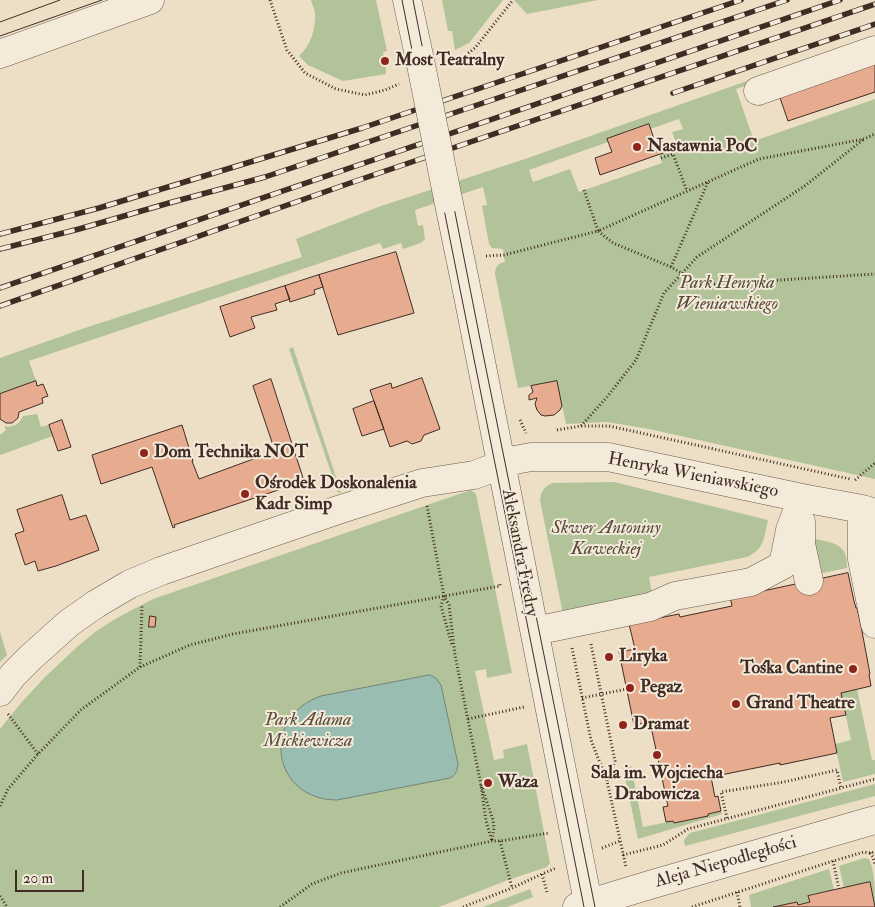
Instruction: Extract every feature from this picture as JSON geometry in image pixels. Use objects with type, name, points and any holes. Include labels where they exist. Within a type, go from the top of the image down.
[{"type":"street","points":[[0,54],[150,0]]},
{"type":"street","points":[[407,0],[431,63]]},
{"type":"street","points":[[758,91],[875,50]]},
{"type":"street","name":"Aleksandra Fredry","points":[[431,63],[448,199],[535,631],[585,906]]},
{"type":"street","name":"Henryka Wieniawskiego","points":[[3,702],[14,675],[31,657],[69,623],[126,580],[180,564],[338,510],[395,483],[422,483],[474,475],[502,464],[532,457],[608,457],[869,511]]},
{"type":"street","points":[[802,498],[801,544],[809,581]]},
{"type":"street","points":[[535,631],[650,607],[675,596],[751,582],[783,565],[790,530],[802,498]]},
{"type":"street","points":[[869,511],[862,559],[875,624]]},
{"type":"street","name":"Aleja Niepodległości","points":[[585,906],[653,884],[875,820]]},
{"type":"path","points":[[270,0],[287,50],[305,74],[336,89],[365,94],[385,90],[401,83]]},
{"type":"path","points":[[431,63],[459,60],[475,48],[513,0]]},
{"type":"path","points":[[581,426],[636,360],[664,293],[697,258],[806,184],[864,139],[875,134]]},
{"type":"path","points":[[486,256],[504,255],[598,231],[759,158],[864,139]]},
{"type":"path","points":[[661,158],[673,152],[687,191]]},
{"type":"path","points":[[671,267],[708,182]]},
{"type":"path","points":[[584,190],[598,231],[613,243],[671,267],[702,284],[875,274]]},
{"type":"path","points":[[518,417],[527,436]]},
{"type":"path","points":[[855,480],[875,463]]},
{"type":"path","points":[[426,501],[444,596],[449,605],[454,655]]},
{"type":"path","points":[[0,806],[8,789],[38,754],[82,709],[140,667],[190,645],[233,634],[500,586],[498,576]]},
{"type":"path","points":[[126,580],[142,605],[140,667]]},
{"type":"path","points":[[444,596],[441,606],[442,612],[454,655],[468,719],[486,821],[492,841]]},
{"type":"path","points":[[564,625],[570,635],[591,740],[607,781],[626,864]]},
{"type":"path","points":[[589,636],[615,761],[607,781]]},
{"type":"path","points":[[582,698],[626,689]]},
{"type":"path","points":[[3,702],[38,754]]},
{"type":"path","points":[[468,719],[495,713]]},
{"type":"path","points":[[727,818],[722,792],[784,782],[837,770],[841,788]]},
{"type":"path","points":[[623,855],[663,845],[688,829],[875,779]]},
{"type":"path","points":[[481,785],[494,828],[492,841]]},
{"type":"path","points":[[280,907],[312,884],[341,873],[492,841],[549,833]]},
{"type":"path","points":[[500,841],[512,888]]},
{"type":"path","points":[[692,907],[832,861],[864,852],[875,852]]},
{"type":"path","points":[[870,853],[873,856],[875,865]]},
{"type":"path","points":[[832,861],[839,889]]},
{"type":"path","points":[[463,907],[556,868]]},
{"type":"path","points":[[542,874],[547,892]]},
{"type":"path","points":[[737,892],[740,907]]},
{"type":"path","points":[[0,896],[7,907]]},
{"type":"green space","points":[[311,0],[376,0],[387,51],[383,52],[386,74],[343,81],[308,65],[299,56],[310,42],[314,30],[315,12]]},
{"type":"green space","points":[[442,0],[503,0],[469,43],[455,50],[452,31],[448,31]]},
{"type":"green space","points":[[514,0],[598,0],[527,14]]},
{"type":"green space","name":"Park Henryka Wieniawskiego","points":[[875,36],[875,41],[736,89],[754,141],[875,99],[875,479],[649,429],[607,422],[566,424],[557,381],[518,388],[495,274],[497,266],[505,262],[503,249],[492,248],[489,244],[482,206],[487,205],[483,187],[415,210],[418,226],[423,225],[425,239],[421,243],[403,249],[401,243],[383,249],[380,243],[29,361],[36,381],[0,394],[0,358],[302,257],[296,239],[381,206],[525,159]],"holes":[[[679,119],[683,129],[672,132],[677,145],[675,148],[659,154],[662,163],[579,192],[570,169],[533,182],[529,170],[608,142],[607,139],[648,124],[650,129]]]},
{"type":"green space","points":[[293,347],[341,492],[338,493],[289,349]]},
{"type":"green space","points":[[37,414],[41,427],[49,425],[53,436],[0,455],[0,435],[6,430],[4,426],[16,425],[23,416]]},
{"type":"green space","name":"Skwer Antoniny Kaweckiej","points":[[614,482],[768,520],[763,542],[753,554],[747,557],[649,577],[652,594],[564,619],[540,500],[541,494],[552,483]]},
{"type":"green space","name":"Park Adama Mickiewicza","points":[[471,490],[476,494],[512,673],[487,678],[486,669],[475,671],[494,760],[504,758],[503,750],[527,744],[550,863],[547,867],[439,907],[0,907],[0,729],[44,678],[77,647],[115,619],[153,599]]},
{"type":"green space","points":[[811,538],[832,543],[842,548],[847,559],[847,568],[818,574]]},
{"type":"green space","points":[[0,632],[7,655],[0,662]]},
{"type":"green space","points":[[857,689],[872,760],[875,760],[875,774],[843,782],[835,744],[851,740],[841,693]]},
{"type":"green space","points":[[631,766],[643,827],[673,821],[674,823],[708,816],[708,814],[721,811],[722,814],[638,839],[623,768]]},
{"type":"green space","points":[[875,784],[875,796],[685,846],[684,840],[690,833]]},
{"type":"green space","points":[[864,858],[869,859],[872,870],[875,906],[870,883],[844,888],[839,866]]},
{"type":"green space","points":[[829,869],[834,890],[808,895],[810,902],[798,905],[797,902],[773,907],[751,907],[749,895]]},
{"type":"green space","points":[[530,889],[533,897],[507,907],[483,907]]},
{"type":"water","points":[[430,675],[436,678],[441,685],[458,764],[456,772],[452,777],[337,800],[315,796],[298,787],[287,773],[281,756],[282,738],[288,721],[301,706],[321,696]]},
{"type":"building","points":[[875,58],[875,92],[788,121],[778,92]]},
{"type":"building","name":"Nastawnia PoC","points":[[649,124],[654,139],[661,137],[666,152],[600,175],[595,158],[612,152],[607,139]]},
{"type":"building","points":[[396,252],[414,313],[338,335],[319,275]]},
{"type":"building","points":[[319,275],[323,287],[314,290],[315,294],[290,302],[285,286]]},
{"type":"building","points":[[285,286],[290,299],[275,304],[277,310],[251,317],[255,328],[230,337],[220,307]]},
{"type":"building","points":[[422,378],[440,429],[424,435],[421,441],[412,444],[407,441],[390,447],[370,390],[391,383],[392,388]]},
{"type":"building","name":"Dom Technika NOT","points":[[271,379],[305,484],[303,485],[302,482],[174,525],[175,527],[173,528],[152,467],[101,484],[92,455],[182,425],[199,479],[275,451],[253,386]]},
{"type":"building","points":[[36,381],[37,386],[43,384],[48,396],[42,398],[43,403],[19,412],[18,418],[12,423],[6,423],[0,419],[0,394]]},
{"type":"building","points":[[557,381],[562,406],[554,415],[541,415],[535,404],[537,398],[529,400],[529,395],[533,392],[531,386]]},
{"type":"building","points":[[374,401],[384,429],[362,436],[353,409]]},
{"type":"building","points":[[62,420],[71,447],[58,451],[49,425]]},
{"type":"building","points":[[62,495],[70,520],[86,515],[99,550],[38,571],[35,561],[25,565],[15,534],[24,531],[17,510]]},
{"type":"building","name":"Grand Theatre","points":[[848,573],[861,626],[871,686],[841,693],[846,715],[830,718],[837,753],[711,777],[715,797],[718,796],[721,811],[708,814],[708,816],[674,823],[673,821],[666,822],[663,807],[668,806],[650,722],[634,725],[619,652],[635,649],[629,624],[679,614],[680,617],[732,606],[730,596],[749,594]]},
{"type":"building","points":[[150,616],[156,617],[155,627],[149,627]]},
{"type":"building","points":[[870,882],[875,907],[773,907],[797,902],[798,905],[810,902],[808,896]]},
{"type":"tram line","points":[[0,22],[60,0]]},
{"type":"tram line","points":[[0,36],[102,0]]},
{"type":"tram line","points":[[402,0],[584,907]]},
{"type":"tram line","points":[[413,0],[595,907]]},
{"type":"railway","points":[[0,234],[99,208],[362,128],[741,0]]},
{"type":"railway","points":[[0,249],[265,177],[787,0]]},
{"type":"railway","points":[[0,288],[840,0]]},
{"type":"railway","points":[[0,306],[353,182],[875,4]]},
{"type":"railway","points":[[673,93],[875,24]]},
{"type":"place","name":"Most Teatralny","points":[[385,61]]},
{"type":"place","name":"Nastawnia PoC","points":[[637,147]]},
{"type":"place","name":"Dom Technika NOT","points":[[144,453]]},
{"type":"place","name":"Ośrodek Doskonalenia Kadr Simp","points":[[245,494]]},
{"type":"place","name":"Liryka","points":[[609,657]]},
{"type":"place","name":"Tośka Cantine","points":[[853,669]]},
{"type":"place","name":"Pegaz","points":[[630,688]]},
{"type":"place","name":"Grand Theatre","points":[[736,704]]},
{"type":"place","name":"Dramat","points":[[623,725]]},
{"type":"place","name":"Sala im. Wojciecha Drabowicza","points":[[657,755]]},
{"type":"place","name":"Waza","points":[[488,783]]}]
